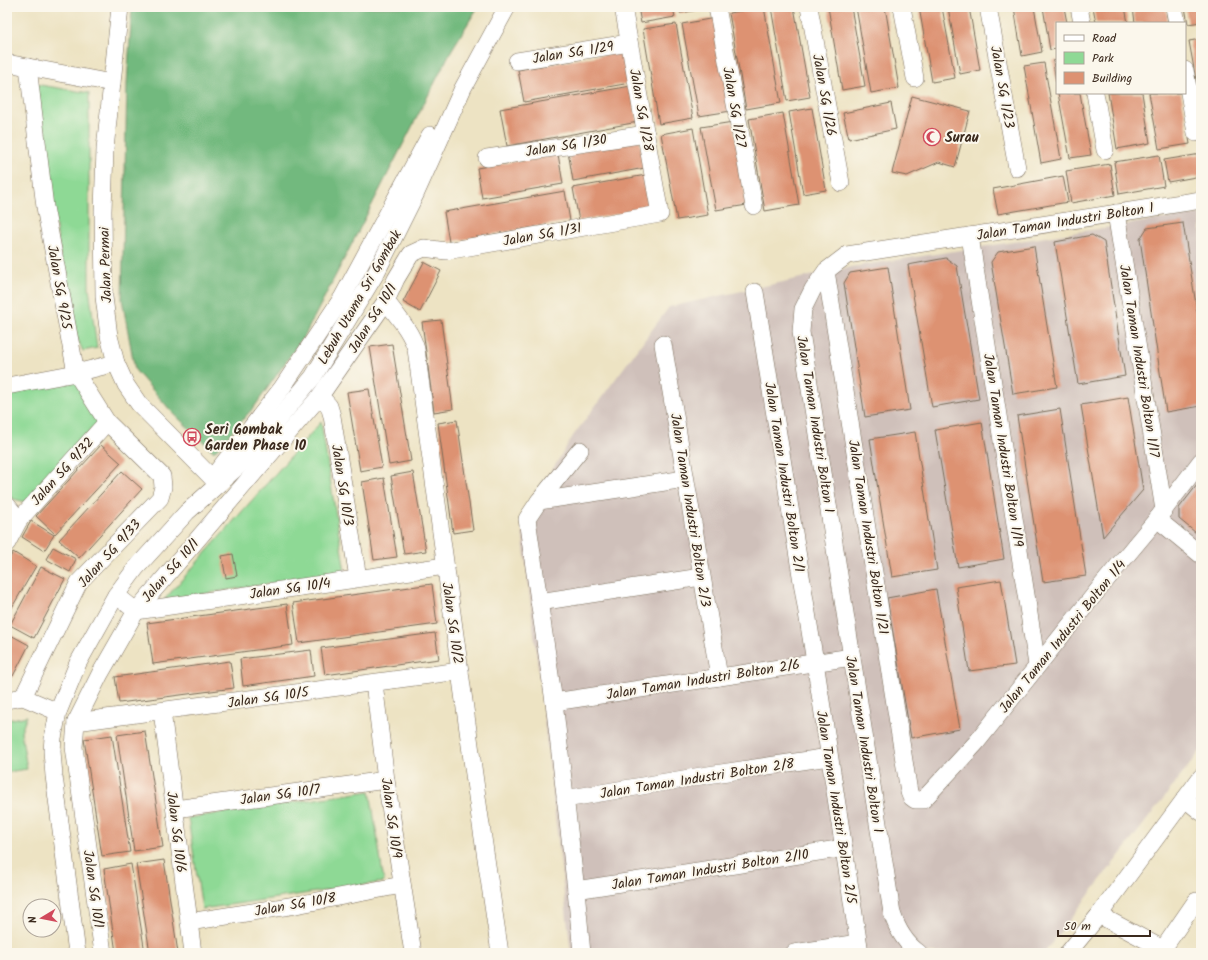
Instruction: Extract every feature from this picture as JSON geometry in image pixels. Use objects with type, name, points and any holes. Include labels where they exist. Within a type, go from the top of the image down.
[{"type":"street","name":"Jalan Permai","points":[[120,7],[105,149],[103,211],[104,297],[109,336],[116,363],[126,385],[139,404],[215,482]]},
{"type":"street","name":"Lebuh Utama Sri Gombak","points":[[77,953],[52,751],[58,712],[78,663],[116,594],[136,568],[215,482],[282,388],[342,298],[429,138],[458,74],[496,7]]},
{"type":"street","name":"Lebuh Utama Sri Gombak","points":[[215,482],[242,462],[313,377],[372,279],[415,196],[463,88],[507,7]]},
{"type":"street","name":"Jalan SG 1/28","points":[[623,7],[660,214]]},
{"type":"street","name":"Jalan SG 1/27","points":[[717,7],[754,206]]},
{"type":"street","name":"Jalan SG 1/26","points":[[809,7],[841,183]]},
{"type":"street","points":[[902,7],[915,78]]},
{"type":"street","name":"Jalan SG 1/23","points":[[988,7],[1018,168]]},
{"type":"street","points":[[1079,7],[1082,22]]},
{"type":"street","points":[[1174,7],[1177,22]]},
{"type":"street","name":"Jalan SG 1/29","points":[[517,61],[629,43]]},
{"type":"street","points":[[7,63],[112,83]]},
{"type":"street","name":"Jalan SG 9/25","points":[[28,67],[45,207],[76,373],[107,422],[162,476]]},
{"type":"street","points":[[1186,76],[1196,133]]},
{"type":"street","points":[[1095,94],[1105,150]]},
{"type":"street","name":"Jalan SG 1/30","points":[[487,158],[646,134]]},
{"type":"street","name":"Jalan Taman Industri Bolton 1","points":[[919,953],[902,936],[896,926],[892,913],[801,332],[803,309],[813,289],[826,271],[847,255],[1201,200]]},
{"type":"street","name":"Jalan Taman Industri Bolton 1/17","points":[[1116,213],[1161,514]]},
{"type":"street","name":"Jalan SG 1/31","points":[[424,248],[446,251],[660,214]]},
{"type":"street","name":"Jalan Taman Industri Bolton 1/19","points":[[970,236],[1037,665]]},
{"type":"street","name":"Jalan SG 10/1","points":[[103,953],[74,747],[76,722],[100,674],[136,611],[320,396],[386,301],[396,279],[411,254],[424,248]]},
{"type":"street","name":"Jalan Taman Industri Bolton 1/21","points":[[826,271],[908,784],[911,797],[915,800]]},
{"type":"street","name":"Jalan Taman Industri Bolton 2/1","points":[[755,292],[815,662]]},
{"type":"street","name":"Jalan SG 10/2","points":[[386,301],[414,340],[416,349],[479,811],[500,953]]},
{"type":"street","name":"Jalan Taman Industri Bolton 2/3","points":[[663,344],[719,677]]},
{"type":"street","points":[[7,386],[76,373],[116,363]]},
{"type":"street","name":"Jalan SG 10/3","points":[[320,396],[329,406],[332,416],[358,578]]},
{"type":"street","name":"Jalan SG 9/32","points":[[7,543],[19,520],[107,422]]},
{"type":"street","points":[[580,450],[539,501],[527,519],[554,702],[582,953]]},
{"type":"street","name":"Jalan Taman Industri Bolton 1/4","points":[[915,800],[923,800],[976,742],[1161,514],[1201,461]]},
{"type":"street","name":"Jalan SG 9/33","points":[[58,712],[15,698],[80,582],[160,498],[163,487],[162,476]]},
{"type":"street","points":[[539,501],[685,479]]},
{"type":"street","points":[[7,505],[19,520]]},
{"type":"street","points":[[1161,514],[1201,555]]},
{"type":"street","name":"Jalan SG 10/4","points":[[136,611],[445,566]]},
{"type":"street","points":[[539,602],[701,577]]},
{"type":"street","points":[[116,594],[136,611]]},
{"type":"street","name":"Jalan Taman Industri Bolton 2/6","points":[[554,702],[852,657]]},
{"type":"street","name":"Jalan Taman Industri Bolton 2/5","points":[[815,662],[859,948]]},
{"type":"street","name":"Jalan SG 10/5","points":[[76,722],[460,671]]},
{"type":"street","name":"Jalan SG 10/9","points":[[374,683],[386,780],[413,953]]},
{"type":"street","name":"Jalan SG 10/6","points":[[162,711],[193,953]]},
{"type":"street","name":"Jalan Taman Industri Bolton 2/8","points":[[564,799],[701,776],[829,757]]},
{"type":"street","points":[[1068,953],[1099,915],[1201,777]]},
{"type":"street","name":"Jalan SG 10/7","points":[[175,809],[386,780]]},
{"type":"street","points":[[1184,799],[1201,812]]},
{"type":"street","name":"Jalan Taman Industri Bolton 2/10","points":[[576,890],[844,848]]},
{"type":"street","name":"Jalan SG 10/8","points":[[189,922],[303,904],[402,885]]},
{"type":"street","points":[[1099,915],[1165,951],[1196,900]]},
{"type":"street","points":[[794,953],[859,948]]},
{"type":"shaded area","points":[[1201,213],[1201,750],[1044,953],[571,953],[521,521],[573,436],[669,307],[851,267]]},
{"type":"green space","points":[[132,7],[478,7],[451,51],[306,333],[255,406],[214,452],[172,412],[135,370],[122,299],[127,84]]},
{"type":"green space","points":[[34,84],[89,93],[89,288],[97,348],[83,351],[71,325]]},
{"type":"green space","points":[[75,378],[100,420],[26,502],[13,499],[7,492],[7,391]]},
{"type":"green space","points":[[321,422],[345,572],[164,600]]},
{"type":"green space","points":[[27,716],[21,732],[27,769],[7,772],[7,720]]},
{"type":"green space","points":[[370,791],[384,882],[202,909],[188,818]]},
{"type":"building","points":[[638,7],[673,7],[675,17],[641,23]]},
{"type":"building","points":[[679,7],[710,7],[710,8],[680,13]]},
{"type":"building","points":[[764,7],[781,103],[746,109],[729,13]]},
{"type":"building","points":[[771,7],[794,7],[810,97],[787,101]]},
{"type":"building","points":[[828,7],[851,7],[865,86],[842,90]]},
{"type":"building","points":[[856,7],[885,7],[899,88],[871,93]]},
{"type":"building","points":[[919,7],[942,7],[955,78],[932,82]]},
{"type":"building","points":[[948,7],[969,7],[980,70],[960,74]]},
{"type":"building","points":[[1014,7],[1034,7],[1042,52],[1022,56]]},
{"type":"building","points":[[1043,7],[1064,7],[1067,22],[1056,22],[1056,49],[1050,50]]},
{"type":"building","points":[[1093,7],[1125,7],[1128,22],[1096,22]]},
{"type":"building","points":[[1133,7],[1166,7],[1168,22],[1135,22]]},
{"type":"building","points":[[1185,7],[1201,7],[1201,22],[1188,24]]},
{"type":"building","points":[[715,18],[731,111],[699,116],[682,24]]},
{"type":"building","points":[[676,24],[693,118],[659,124],[643,29]]},
{"type":"building","points":[[1201,39],[1201,102],[1200,102],[1189,41]]},
{"type":"building","points":[[625,51],[630,83],[524,102],[518,70]]},
{"type":"building","points":[[1056,60],[1056,82],[1053,61]]},
{"type":"building","points":[[1044,63],[1061,159],[1041,163],[1024,66]]},
{"type":"building","points":[[631,86],[638,122],[507,146],[500,109]]},
{"type":"building","points":[[1058,94],[1080,94],[1091,155],[1070,158]]},
{"type":"building","points":[[1108,94],[1142,94],[1150,143],[1117,149]]},
{"type":"building","points":[[1149,94],[1181,94],[1190,144],[1159,149]]},
{"type":"building","name":"Surau","points":[[912,96],[970,111],[955,167],[939,162],[907,176],[892,173]]},
{"type":"building","points":[[891,103],[896,129],[849,139],[843,113]]},
{"type":"building","points":[[812,108],[826,190],[803,194],[789,112]]},
{"type":"building","points":[[783,113],[799,205],[765,211],[749,119]]},
{"type":"building","points":[[733,122],[747,205],[716,210],[701,127]]},
{"type":"building","points":[[693,128],[708,215],[677,220],[661,134]]},
{"type":"building","points":[[639,138],[645,168],[573,181],[568,151]]},
{"type":"building","points":[[558,154],[563,184],[482,198],[477,168]]},
{"type":"building","points":[[1201,154],[1201,176],[1168,182],[1164,160]]},
{"type":"building","points":[[1159,155],[1164,186],[1119,194],[1114,162]]},
{"type":"building","points":[[1110,164],[1115,195],[1071,203],[1066,171]]},
{"type":"building","points":[[646,175],[652,208],[579,221],[573,188]]},
{"type":"building","points":[[1063,176],[1068,202],[998,214],[993,189]]},
{"type":"building","points":[[565,191],[570,221],[449,242],[444,212]]},
{"type":"building","points":[[1183,223],[1201,336],[1201,406],[1166,412],[1140,239],[1147,228]]},
{"type":"building","points":[[1092,235],[1104,242],[1125,376],[1078,384],[1055,242]]},
{"type":"building","points":[[1034,246],[1057,387],[1013,394],[991,262],[998,252]]},
{"type":"building","points":[[946,258],[957,266],[979,399],[932,407],[908,265]]},
{"type":"building","points":[[424,262],[441,271],[420,312],[403,302]]},
{"type":"building","points":[[888,267],[910,410],[865,417],[844,283],[850,273]]},
{"type":"building","points":[[441,320],[453,409],[434,412],[422,322]]},
{"type":"building","points":[[392,344],[411,461],[389,465],[370,347]]},
{"type":"building","points":[[369,389],[382,467],[360,471],[347,392]]},
{"type":"building","points":[[1128,397],[1143,490],[1103,537],[1081,405]]},
{"type":"building","points":[[1060,409],[1086,576],[1043,582],[1017,416]]},
{"type":"building","points":[[457,420],[473,530],[453,533],[438,423]]},
{"type":"building","points":[[982,422],[1004,559],[958,567],[935,430]]},
{"type":"building","points":[[915,432],[937,570],[892,577],[870,439]]},
{"type":"building","points":[[101,445],[121,463],[55,534],[36,516]]},
{"type":"building","points":[[122,471],[142,489],[79,558],[59,540]]},
{"type":"building","points":[[413,472],[426,551],[404,554],[391,476]]},
{"type":"building","points":[[384,478],[397,557],[374,560],[362,482]]},
{"type":"building","points":[[1201,480],[1201,537],[1179,519],[1179,508]]},
{"type":"building","points":[[31,521],[54,535],[44,551],[22,537]]},
{"type":"building","points":[[53,547],[76,559],[70,572],[46,559]]},
{"type":"building","points":[[13,552],[36,566],[7,616],[7,563]]},
{"type":"building","points":[[233,554],[237,576],[226,578],[222,556]]},
{"type":"building","points":[[41,567],[65,579],[34,638],[10,625]]},
{"type":"building","points":[[1001,580],[1015,665],[969,671],[956,587]]},
{"type":"building","points":[[432,584],[437,624],[299,643],[293,603]]},
{"type":"building","points":[[936,589],[960,729],[911,738],[887,598]]},
{"type":"building","points":[[287,604],[293,645],[153,664],[147,623]]},
{"type":"building","points":[[7,633],[29,645],[13,676],[7,680]]},
{"type":"building","points":[[435,633],[439,659],[325,675],[321,648]]},
{"type":"building","points":[[311,650],[314,676],[243,686],[240,659]]},
{"type":"building","points":[[230,661],[234,688],[119,703],[115,677]]},
{"type":"building","points":[[145,731],[163,847],[134,851],[117,735]]},
{"type":"building","points":[[112,735],[130,852],[102,856],[84,739]]},
{"type":"building","points":[[164,860],[178,953],[150,953],[136,864]]},
{"type":"building","points":[[131,864],[145,953],[116,953],[104,869]]},
{"type":"place","name":"Surau","points":[[932,137]]},
{"type":"place","name":"Seri Gombak Garden Phase 10","points":[[192,437]]}]
